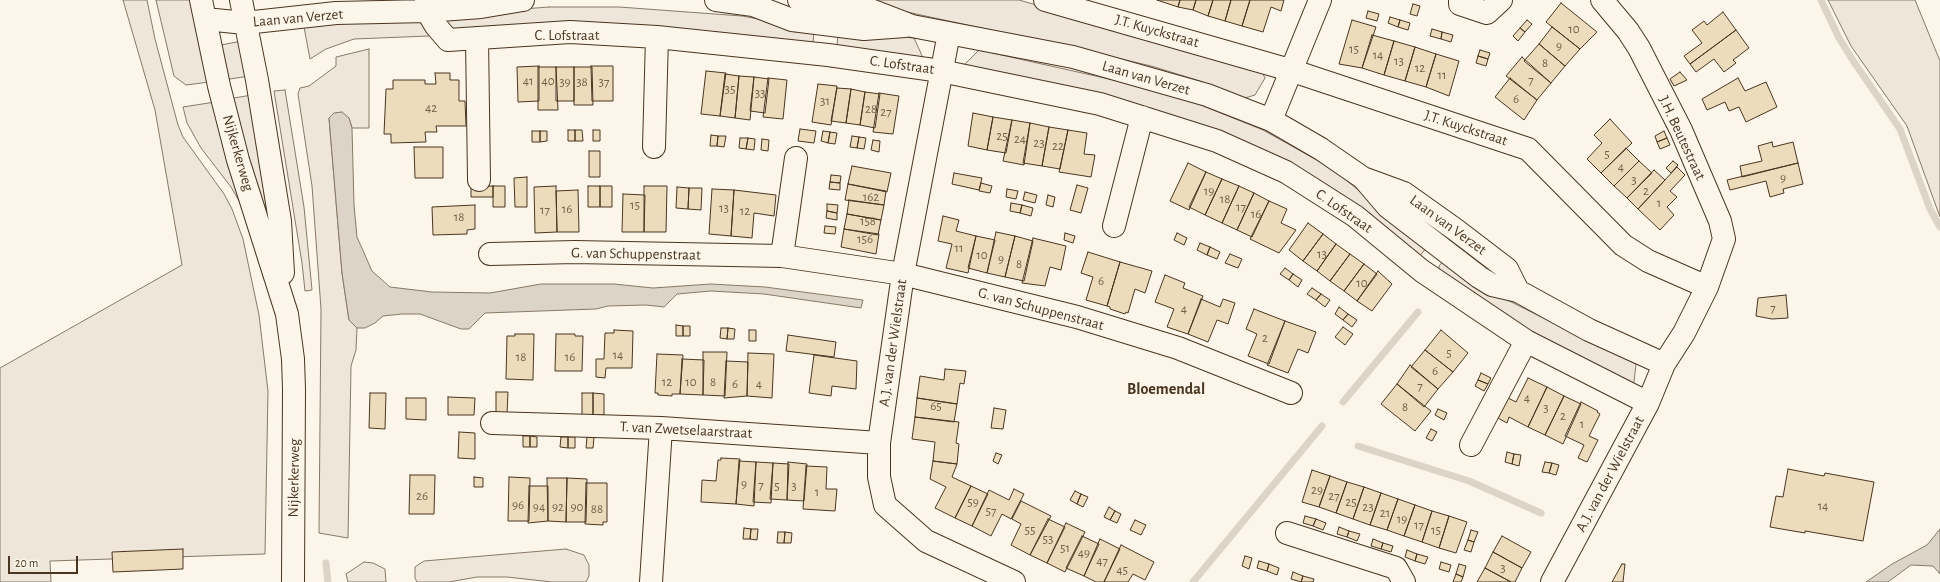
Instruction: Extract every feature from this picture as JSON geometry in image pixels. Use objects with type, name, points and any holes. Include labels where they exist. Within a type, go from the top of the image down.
[{"type":"street","name":"Laan van Verzet","points":[[203,9],[235,0]]},
{"type":"street","name":"Nijkerkerweg","points":[[241,0],[257,80],[280,222],[285,302],[293,359],[293,582]]},
{"type":"street","name":"Laan van Verzet","points":[[203,9],[245,23],[426,5],[481,7],[523,0]]},
{"type":"street","name":"Laan van Verzet","points":[[716,0],[753,5],[792,20],[864,29],[912,26]]},
{"type":"street","name":"Laan van Verzet","points":[[753,5],[793,0]]},
{"type":"street","name":"Laan van Verzet","points":[[799,0],[868,9],[912,26],[1073,57],[1144,76],[1206,95],[1271,120],[1321,149],[1363,178],[1404,193],[1507,269],[1518,291],[1589,330],[1664,364]]},
{"type":"street","name":"J.T. Kuyckstraat","points":[[1045,0],[1102,7],[1528,149],[1623,244],[1648,261],[1707,287]]},
{"type":"street","points":[[1271,120],[1290,70],[1320,0]]},
{"type":"street","points":[[1460,0],[1460,4],[1487,13],[1501,0]]},
{"type":"street","name":"J.H. Beutestraat","points":[[1602,0],[1628,30],[1639,48],[1681,130],[1720,222],[1724,239],[1707,287]]},
{"type":"street","name":"C. Lofstraat","points":[[426,5],[436,26],[448,40],[570,32],[657,37],[820,54],[941,71],[1100,104],[1217,141],[1286,172],[1355,216],[1422,271],[1526,341],[1648,403]]},
{"type":"street","name":"Nijkerkerweg","points":[[203,9],[219,86],[238,160],[285,302]]},
{"type":"street","name":"A.J. van der Wielstraat","points":[[949,33],[903,274],[879,443],[879,476],[885,506],[926,541],[1014,582]]},
{"type":"street","points":[[654,147],[657,37]]},
{"type":"street","points":[[477,38],[478,180]]},
{"type":"street","points":[[1114,226],[1142,117]]},
{"type":"street","points":[[782,256],[796,158]]},
{"type":"street","name":"G. van Schuppenstraat","points":[[490,254],[575,252],[782,256],[903,274],[1077,317],[1178,348],[1291,393]]},
{"type":"street","points":[[1664,364],[1684,333],[1707,287]]},
{"type":"street","points":[[1471,444],[1526,341]]},
{"type":"street","name":"A.J. van der Wielstraat","points":[[1552,582],[1648,403],[1664,364]]},
{"type":"street","name":"T. van Zwetselaarstraat","points":[[492,423],[661,428],[879,443]]},
{"type":"street","points":[[651,582],[661,428]]},
{"type":"street","points":[[1287,533],[1396,568],[1404,582]]},
{"type":"shaded area","points":[[123,0],[147,0],[155,39],[178,125],[183,137],[224,194],[232,209],[243,239],[259,315],[268,391],[265,554],[50,561],[51,582],[0,582],[0,368],[182,265],[155,110]]},
{"type":"shaded area","points":[[156,0],[190,0],[209,82],[186,85],[174,76]]},
{"type":"shaded area","points":[[851,0],[1019,0],[1261,70],[1265,78],[1255,95],[1245,98],[1200,81],[1151,66]]},
{"type":"shaded area","points":[[1828,0],[1915,0],[1940,61],[1940,217],[1907,126],[1851,46]]},
{"type":"shaded area","points":[[549,7],[619,7],[742,16],[814,29],[813,44],[457,32],[448,26],[444,15]]},
{"type":"shaded area","points":[[405,15],[421,23],[430,34],[429,36],[354,39],[326,49],[310,59],[304,27]]},
{"type":"shaded area","points":[[838,32],[914,38],[924,60],[837,47]]},
{"type":"shaded area","points":[[242,41],[249,76],[224,80],[221,45]]},
{"type":"shaded area","points":[[369,49],[369,128],[352,128],[349,118],[329,118],[342,273],[349,320],[357,328],[356,350],[351,366],[348,538],[319,533],[321,309],[312,186],[298,94],[300,88],[309,86],[336,66],[336,57]]},
{"type":"shaded area","points":[[979,50],[1136,85],[1196,103],[1263,130],[1340,175],[1427,247],[1419,257],[1324,187],[962,67]]},
{"type":"shaded area","points":[[285,90],[304,207],[312,290],[305,291],[302,263],[274,91]]},
{"type":"shaded area","points":[[252,95],[271,208],[269,225],[228,99]]},
{"type":"shaded area","points":[[215,102],[242,206],[231,187],[201,148],[187,123],[183,107]]},
{"type":"shaded area","points":[[342,112],[349,118],[352,128],[354,205],[357,237],[372,271],[390,287],[432,292],[490,293],[541,284],[614,284],[653,288],[711,284],[765,287],[863,300],[861,308],[764,294],[711,291],[677,294],[664,307],[646,305],[608,306],[596,309],[485,313],[469,329],[461,329],[420,314],[383,316],[375,323],[365,328],[357,328],[349,320],[342,273],[329,118],[334,113]]},
{"type":"shaded area","points":[[1444,260],[1483,288],[1636,364],[1634,382],[1632,383],[1524,330],[1439,270],[1439,266]]},
{"type":"shaded area","points":[[1940,529],[1940,574],[1933,566],[1911,565],[1888,582],[1866,582],[1892,564],[1927,545]]},
{"type":"shaded area","points":[[566,549],[584,555],[589,565],[589,576],[586,582],[552,582],[507,577],[477,577],[449,582],[417,582],[415,578],[415,567],[424,561]]},
{"type":"shaded area","points":[[364,562],[373,563],[385,569],[386,582],[348,582],[346,574]]},
{"type":"building","points":[[1157,0],[1180,0],[1178,7]]},
{"type":"building","points":[[1180,0],[1196,0],[1193,10],[1178,7]]},
{"type":"building","points":[[1196,0],[1213,0],[1208,16],[1193,10]]},
{"type":"building","points":[[1213,0],[1231,0],[1225,21],[1208,16]]},
{"type":"building","points":[[1231,0],[1250,0],[1242,26],[1225,21]]},
{"type":"building","points":[[1250,0],[1284,0],[1281,11],[1271,7],[1263,32],[1242,26]]},
{"type":"building","points":[[1561,3],[1597,32],[1580,49],[1546,22]]},
{"type":"building","points":[[1413,4],[1420,6],[1417,16],[1410,14]]},
{"type":"building","points":[[1368,11],[1379,14],[1377,21],[1366,18]]},
{"type":"building","points":[[1723,12],[1736,30],[1690,64],[1684,56],[1702,43],[1692,30],[1704,21],[1707,25]]},
{"type":"building","points":[[1390,17],[1400,20],[1398,27],[1388,23]]},
{"type":"building","points":[[1352,20],[1376,27],[1362,68],[1339,64]]},
{"type":"building","points":[[1400,20],[1410,23],[1408,30],[1398,27]]},
{"type":"building","points":[[1527,20],[1532,24],[1525,32],[1520,28]]},
{"type":"building","points":[[1552,27],[1580,49],[1565,66],[1539,44]]},
{"type":"building","points":[[1520,28],[1525,32],[1518,41],[1513,36]]},
{"type":"building","points":[[1432,29],[1442,32],[1441,39],[1430,36]]},
{"type":"building","points":[[1736,30],[1749,48],[1733,60],[1736,63],[1724,72],[1714,59],[1696,72],[1690,64]]},
{"type":"building","points":[[1442,32],[1453,35],[1451,42],[1441,39]]},
{"type":"building","points":[[1372,35],[1394,41],[1384,75],[1362,68]]},
{"type":"building","points":[[1394,41],[1415,47],[1405,81],[1384,75]]},
{"type":"building","points":[[1539,44],[1565,66],[1551,83],[1524,61]]},
{"type":"building","points":[[1415,47],[1436,54],[1426,87],[1405,81]]},
{"type":"building","points":[[1480,50],[1490,53],[1488,59],[1478,56]]},
{"type":"building","points":[[1436,54],[1459,61],[1449,96],[1426,87]]},
{"type":"building","points":[[1478,56],[1488,59],[1486,66],[1476,63]]},
{"type":"building","points":[[1522,57],[1551,83],[1537,100],[1506,76]]},
{"type":"building","points":[[539,66],[539,101],[518,102],[517,67]]},
{"type":"building","points":[[591,66],[613,66],[613,101],[592,101]]},
{"type":"building","points":[[538,67],[556,67],[558,110],[538,110]]},
{"type":"building","points":[[556,67],[574,67],[574,101],[556,101]]},
{"type":"building","points":[[574,67],[592,67],[593,105],[574,105]]},
{"type":"building","points":[[706,71],[726,73],[720,116],[701,114]]},
{"type":"building","points":[[1680,72],[1687,80],[1674,86],[1670,79]]},
{"type":"building","points":[[435,73],[450,73],[450,80],[459,80],[459,101],[465,101],[466,126],[436,126],[437,132],[425,132],[426,142],[391,143],[391,134],[384,134],[386,89],[393,89],[393,80],[425,80],[425,84],[436,84]]},
{"type":"building","points":[[725,74],[739,76],[735,118],[720,116]]},
{"type":"building","points":[[739,76],[754,77],[750,120],[735,118]]},
{"type":"building","points":[[754,77],[769,79],[765,113],[750,111]]},
{"type":"building","points":[[768,78],[787,80],[783,119],[763,117]]},
{"type":"building","points":[[1510,78],[1537,100],[1524,120],[1495,97]]},
{"type":"building","points":[[1738,78],[1745,91],[1766,82],[1777,107],[1746,122],[1739,107],[1729,111],[1725,102],[1707,110],[1702,99]]},
{"type":"building","points":[[818,84],[837,86],[831,125],[812,122]]},
{"type":"building","points":[[837,88],[851,89],[846,123],[831,121]]},
{"type":"building","points":[[851,89],[865,92],[860,125],[846,123]]},
{"type":"building","points":[[865,92],[880,94],[875,128],[860,125]]},
{"type":"building","points":[[879,93],[899,96],[893,134],[873,132]]},
{"type":"building","points":[[973,113],[993,117],[987,150],[968,146]]},
{"type":"building","points":[[993,117],[1012,120],[1006,153],[987,150]]},
{"type":"building","points":[[1610,119],[1632,143],[1601,173],[1587,159],[1602,143],[1594,135]]},
{"type":"building","points":[[1012,120],[1030,123],[1024,165],[1003,161]]},
{"type":"building","points":[[1030,123],[1049,127],[1042,166],[1023,163]]},
{"type":"building","points":[[1049,127],[1068,130],[1060,169],[1042,166]]},
{"type":"building","points":[[800,129],[816,131],[814,143],[798,141]]},
{"type":"building","points":[[568,130],[575,130],[575,141],[568,141]]},
{"type":"building","points":[[575,130],[582,130],[583,141],[575,141]]},
{"type":"building","points":[[593,130],[600,130],[600,141],[593,141]]},
{"type":"building","points":[[1068,130],[1087,133],[1084,154],[1095,155],[1091,177],[1059,172]]},
{"type":"building","points":[[532,131],[540,131],[540,142],[532,142]]},
{"type":"building","points":[[540,131],[547,131],[547,141],[540,142]]},
{"type":"building","points":[[823,131],[830,132],[828,143],[821,141]]},
{"type":"building","points":[[1664,131],[1667,138],[1657,142],[1655,136]]},
{"type":"building","points":[[830,132],[837,133],[835,144],[828,143]]},
{"type":"building","points":[[711,135],[718,136],[717,146],[710,146]]},
{"type":"building","points":[[718,136],[726,136],[724,147],[717,146]]},
{"type":"building","points":[[852,136],[859,137],[857,148],[850,147]]},
{"type":"building","points":[[859,137],[866,138],[864,149],[857,148]]},
{"type":"building","points":[[740,138],[748,138],[746,149],[739,148]]},
{"type":"building","points":[[748,138],[755,139],[754,150],[746,149]]},
{"type":"building","points":[[1667,138],[1670,145],[1660,149],[1657,142]]},
{"type":"building","points":[[762,139],[769,140],[768,151],[761,150]]},
{"type":"building","points":[[873,140],[880,141],[879,152],[871,150]]},
{"type":"building","points":[[1772,142],[1773,147],[1793,142],[1798,163],[1742,177],[1740,166],[1762,161],[1758,146]]},
{"type":"building","points":[[414,147],[443,147],[443,178],[415,178]]},
{"type":"building","points":[[1626,148],[1639,161],[1614,186],[1601,173]]},
{"type":"building","points":[[589,151],[600,151],[600,177],[589,177]]},
{"type":"building","points":[[1639,161],[1652,173],[1627,198],[1614,186]]},
{"type":"building","points":[[1673,161],[1678,165],[1671,173],[1666,168]]},
{"type":"building","points":[[1188,163],[1206,172],[1189,210],[1170,201]]},
{"type":"building","points":[[1798,163],[1803,184],[1783,189],[1784,193],[1770,197],[1766,181],[1730,190],[1727,180]]},
{"type":"building","points":[[852,166],[891,173],[887,192],[848,184]]},
{"type":"building","points":[[1677,167],[1685,175],[1670,191],[1677,197],[1667,207],[1674,215],[1660,230],[1638,209]]},
{"type":"building","points":[[1654,170],[1665,180],[1638,209],[1627,198]]},
{"type":"building","points":[[1206,172],[1222,179],[1205,215],[1189,207]]},
{"type":"building","points":[[954,173],[982,178],[979,190],[952,184]]},
{"type":"building","points":[[831,175],[841,176],[840,183],[830,182]]},
{"type":"building","points":[[527,177],[527,207],[515,207],[514,178]]},
{"type":"building","points":[[1222,179],[1239,186],[1222,223],[1205,215]]},
{"type":"building","points":[[830,182],[840,183],[840,190],[829,189]]},
{"type":"building","points":[[981,183],[992,186],[990,193],[979,191]]},
{"type":"building","points":[[848,184],[886,191],[884,205],[845,200]]},
{"type":"building","points":[[1077,185],[1088,188],[1081,213],[1070,210]]},
{"type":"building","points":[[493,186],[505,186],[505,207],[493,207]]},
{"type":"building","points":[[493,186],[493,197],[471,197],[471,187]]},
{"type":"building","points":[[556,186],[557,232],[535,233],[534,187]]},
{"type":"building","points":[[588,186],[600,186],[600,207],[588,207]]},
{"type":"building","points":[[600,186],[612,186],[612,207],[600,207]]},
{"type":"building","points":[[644,186],[667,186],[666,232],[644,232]]},
{"type":"building","points":[[1239,186],[1254,193],[1237,230],[1222,223]]},
{"type":"building","points":[[677,187],[689,188],[688,209],[676,208]]},
{"type":"building","points":[[689,188],[702,188],[701,210],[688,209]]},
{"type":"building","points":[[712,189],[734,190],[731,236],[709,234]]},
{"type":"building","points":[[1007,189],[1018,191],[1016,199],[1006,197]]},
{"type":"building","points":[[578,190],[579,232],[557,232],[556,191]]},
{"type":"building","points":[[734,190],[776,195],[774,216],[754,213],[752,238],[731,236]]},
{"type":"building","points":[[1025,192],[1037,195],[1035,203],[1023,200]]},
{"type":"building","points":[[1254,193],[1269,201],[1252,237],[1237,230]]},
{"type":"building","points":[[623,194],[645,195],[644,232],[622,232]]},
{"type":"building","points":[[1048,195],[1055,197],[1053,207],[1046,205]]},
{"type":"building","points":[[849,200],[884,205],[881,220],[847,214]]},
{"type":"building","points":[[1269,201],[1287,209],[1281,223],[1296,230],[1279,253],[1250,239]]},
{"type":"building","points":[[1011,203],[1022,205],[1020,213],[1010,211]]},
{"type":"building","points":[[827,204],[838,205],[837,213],[827,211]]},
{"type":"building","points":[[475,205],[475,229],[467,230],[467,234],[433,235],[432,207]]},
{"type":"building","points":[[1022,205],[1033,208],[1031,216],[1020,213]]},
{"type":"building","points":[[827,211],[837,213],[837,220],[826,218]]},
{"type":"building","points":[[847,214],[881,220],[878,235],[844,229]]},
{"type":"building","points":[[943,216],[959,220],[956,231],[976,236],[968,273],[946,268],[952,244],[938,241]]},
{"type":"building","points":[[1308,223],[1323,234],[1303,261],[1289,250]]},
{"type":"building","points":[[825,226],[836,227],[835,234],[824,233]]},
{"type":"building","points":[[844,229],[879,234],[876,254],[841,247]]},
{"type":"building","points":[[996,232],[1015,236],[1005,277],[987,273]]},
{"type":"building","points":[[1065,233],[1075,236],[1073,243],[1064,240]]},
{"type":"building","points":[[1177,233],[1187,238],[1184,245],[1174,240]]},
{"type":"building","points":[[1323,234],[1336,244],[1317,271],[1303,261]]},
{"type":"building","points":[[976,236],[995,240],[987,273],[968,268]]},
{"type":"building","points":[[1015,236],[1033,241],[1024,281],[1005,277]]},
{"type":"building","points":[[1033,238],[1066,246],[1061,270],[1050,267],[1045,286],[1022,283]]},
{"type":"building","points":[[1200,243],[1210,247],[1207,255],[1197,250]]},
{"type":"building","points":[[1336,244],[1350,254],[1330,281],[1317,271]]},
{"type":"building","points":[[1210,247],[1220,252],[1217,259],[1207,255]]},
{"type":"building","points":[[1088,252],[1120,262],[1107,306],[1086,300],[1093,277],[1081,273]]},
{"type":"building","points":[[1230,254],[1242,259],[1238,268],[1225,263]]},
{"type":"building","points":[[1350,254],[1364,264],[1344,291],[1330,281]]},
{"type":"building","points":[[1120,262],[1152,271],[1145,293],[1135,289],[1128,313],[1126,312],[1125,314],[1110,309],[1110,307],[1107,306]]},
{"type":"building","points":[[1364,264],[1377,274],[1357,301],[1344,291]]},
{"type":"building","points":[[1285,268],[1293,274],[1289,280],[1280,274]]},
{"type":"building","points":[[1378,271],[1392,284],[1372,311],[1357,301]]},
{"type":"building","points":[[1293,274],[1302,280],[1298,287],[1289,280]]},
{"type":"building","points":[[1165,275],[1185,283],[1183,288],[1203,296],[1188,334],[1167,327],[1174,309],[1155,302]]},
{"type":"building","points":[[1312,288],[1321,294],[1316,300],[1307,294]]},
{"type":"building","points":[[1321,294],[1330,300],[1325,307],[1316,300]]},
{"type":"building","points":[[1786,295],[1788,318],[1772,319],[1756,316],[1758,298]]},
{"type":"building","points":[[1201,299],[1220,307],[1223,299],[1235,303],[1228,324],[1217,320],[1208,342],[1188,334]]},
{"type":"building","points":[[1339,307],[1348,314],[1343,320],[1335,314]]},
{"type":"building","points":[[1254,309],[1285,321],[1269,364],[1248,356],[1257,334],[1246,329]]},
{"type":"building","points":[[1348,314],[1357,320],[1352,327],[1343,320]]},
{"type":"building","points":[[1285,321],[1316,332],[1308,353],[1298,349],[1288,373],[1267,365]]},
{"type":"building","points":[[676,325],[683,326],[683,336],[676,336]]},
{"type":"building","points":[[683,326],[690,326],[690,336],[683,336]]},
{"type":"building","points":[[1343,327],[1353,334],[1345,345],[1335,337]]},
{"type":"building","points":[[721,328],[728,328],[727,339],[720,338]]},
{"type":"building","points":[[728,328],[735,329],[734,339],[727,339]]},
{"type":"building","points":[[614,330],[633,331],[632,368],[606,368],[605,378],[596,377],[596,359],[604,359],[605,333],[614,333]]},
{"type":"building","points":[[749,330],[756,330],[756,341],[749,341]]},
{"type":"building","points":[[1441,330],[1468,353],[1453,372],[1425,350]]},
{"type":"building","points":[[515,334],[534,334],[533,380],[506,379],[507,336],[515,336]]},
{"type":"building","points":[[556,334],[575,334],[575,336],[583,336],[582,371],[555,371]]},
{"type":"building","points":[[788,335],[836,342],[834,357],[786,351]]},
{"type":"building","points":[[1425,350],[1453,372],[1438,389],[1411,367]]},
{"type":"building","points":[[703,352],[727,352],[725,396],[703,395]]},
{"type":"building","points":[[748,353],[774,354],[772,398],[747,396]]},
{"type":"building","points":[[657,354],[683,355],[680,394],[672,394],[672,396],[658,395],[658,393],[655,393]]},
{"type":"building","points":[[814,355],[857,361],[856,389],[832,386],[831,396],[809,393]]},
{"type":"building","points":[[682,359],[704,360],[703,395],[680,394]]},
{"type":"building","points":[[726,361],[748,362],[747,396],[724,398]]},
{"type":"building","points":[[1410,365],[1438,389],[1424,407],[1397,384]]},
{"type":"building","points":[[945,369],[966,371],[964,384],[960,383],[957,404],[917,398],[920,376],[944,380]]},
{"type":"building","points":[[1481,373],[1491,378],[1488,384],[1478,380]]},
{"type":"building","points":[[1528,378],[1547,387],[1528,427],[1509,417],[1507,423],[1498,418],[1508,398],[1516,402]]},
{"type":"building","points":[[1478,380],[1488,384],[1484,391],[1475,386]]},
{"type":"building","points":[[1397,384],[1431,411],[1415,431],[1381,404]]},
{"type":"building","points":[[1547,387],[1564,396],[1545,435],[1528,427]]},
{"type":"building","points":[[496,392],[508,392],[507,414],[496,414]]},
{"type":"building","points":[[370,393],[386,393],[385,429],[369,428]]},
{"type":"building","points":[[582,393],[593,393],[593,415],[582,415]]},
{"type":"building","points":[[593,393],[604,394],[604,415],[593,415]]},
{"type":"building","points":[[1564,396],[1581,404],[1563,444],[1545,435]]},
{"type":"building","points":[[448,397],[475,398],[474,415],[448,415]]},
{"type":"building","points":[[406,398],[426,398],[426,420],[406,419]]},
{"type":"building","points":[[917,398],[957,404],[954,422],[915,417]]},
{"type":"building","points":[[1581,402],[1598,411],[1597,412],[1600,414],[1589,436],[1598,440],[1587,462],[1578,458],[1584,445],[1565,436]]},
{"type":"building","points":[[994,408],[1006,410],[1003,429],[991,428]]},
{"type":"building","points":[[1438,409],[1447,413],[1444,420],[1435,415]]},
{"type":"building","points":[[915,417],[959,422],[956,443],[959,444],[957,464],[933,461],[935,442],[912,439]]},
{"type":"building","points":[[1431,429],[1437,432],[1432,441],[1426,438]]},
{"type":"building","points":[[459,432],[475,433],[475,459],[458,458]]},
{"type":"building","points":[[523,436],[530,436],[530,447],[523,447]]},
{"type":"building","points":[[530,436],[537,437],[537,447],[530,447]]},
{"type":"building","points":[[561,437],[568,437],[568,448],[560,447]]},
{"type":"building","points":[[568,437],[575,437],[575,448],[568,448]]},
{"type":"building","points":[[587,437],[594,437],[593,448],[586,448]]},
{"type":"building","points":[[1507,452],[1514,454],[1512,464],[1505,462]]},
{"type":"building","points":[[996,453],[1002,455],[998,464],[993,461]]},
{"type":"building","points":[[1514,454],[1521,455],[1519,466],[1512,464]]},
{"type":"building","points":[[721,458],[740,459],[736,504],[701,502],[702,480],[716,481],[718,460],[721,460]]},
{"type":"building","points":[[739,461],[756,462],[754,506],[736,504]]},
{"type":"building","points":[[933,461],[957,464],[952,477],[971,486],[955,518],[935,508],[946,487],[930,479]]},
{"type":"building","points":[[756,462],[773,463],[771,503],[753,502]]},
{"type":"building","points":[[788,462],[807,464],[804,501],[787,500]]},
{"type":"building","points":[[1545,462],[1552,463],[1549,473],[1542,472]]},
{"type":"building","points":[[773,463],[789,464],[787,500],[770,499]]},
{"type":"building","points":[[1552,463],[1559,465],[1556,475],[1549,473]]},
{"type":"building","points":[[806,466],[827,467],[826,489],[837,489],[835,511],[803,509]]},
{"type":"building","points":[[1788,469],[1824,476],[1825,473],[1874,482],[1863,541],[1805,531],[1805,533],[1770,527],[1776,496],[1783,497]]},
{"type":"building","points":[[1312,470],[1330,476],[1319,507],[1302,502]]},
{"type":"building","points":[[410,475],[435,475],[434,514],[409,514]]},
{"type":"building","points":[[1330,476],[1347,482],[1336,513],[1319,507]]},
{"type":"building","points":[[474,477],[483,478],[483,487],[474,487]]},
{"type":"building","points":[[509,477],[530,478],[529,521],[508,521]]},
{"type":"building","points":[[547,478],[567,478],[566,522],[548,521]]},
{"type":"building","points":[[567,478],[587,479],[586,522],[566,522]]},
{"type":"building","points":[[1347,482],[1364,487],[1353,519],[1336,513]]},
{"type":"building","points":[[586,483],[607,483],[607,522],[603,522],[603,525],[585,524]]},
{"type":"building","points":[[529,486],[548,486],[548,521],[528,523]]},
{"type":"building","points":[[971,486],[988,494],[972,526],[955,518]]},
{"type":"building","points":[[1364,487],[1381,493],[1370,525],[1353,519]]},
{"type":"building","points":[[1014,489],[1024,494],[1011,519],[1002,514],[991,536],[972,526],[989,490],[1009,500]]},
{"type":"building","points":[[1075,491],[1081,494],[1077,504],[1070,500]]},
{"type":"building","points":[[1381,493],[1398,499],[1387,530],[1370,525]]},
{"type":"building","points":[[1081,494],[1088,497],[1083,507],[1077,504]]},
{"type":"building","points":[[1398,499],[1415,505],[1404,536],[1387,530]]},
{"type":"building","points":[[1021,501],[1051,516],[1030,555],[1011,545],[1021,524],[1012,519]]},
{"type":"building","points":[[1415,505],[1432,511],[1422,542],[1404,536]]},
{"type":"building","points":[[1109,507],[1115,511],[1110,520],[1104,517]]},
{"type":"building","points":[[1115,511],[1121,514],[1117,523],[1110,520]]},
{"type":"building","points":[[1432,511],[1449,516],[1439,548],[1422,542]]},
{"type":"building","points":[[1305,516],[1316,519],[1313,526],[1303,523]]},
{"type":"building","points":[[1449,516],[1467,522],[1456,553],[1439,548]]},
{"type":"building","points":[[1048,519],[1065,527],[1047,563],[1030,555]]},
{"type":"building","points":[[1316,519],[1326,523],[1323,530],[1313,526]]},
{"type":"building","points":[[1135,520],[1146,525],[1141,535],[1130,530]]},
{"type":"building","points":[[1066,523],[1085,532],[1065,572],[1047,563]]},
{"type":"building","points":[[1339,527],[1349,531],[1347,537],[1337,534]]},
{"type":"building","points":[[744,528],[751,529],[750,539],[743,539]]},
{"type":"building","points":[[751,529],[758,529],[757,540],[750,539]]},
{"type":"building","points":[[1471,530],[1478,532],[1474,542],[1468,540]]},
{"type":"building","points":[[1349,531],[1360,534],[1357,541],[1347,537]]},
{"type":"building","points":[[778,532],[785,532],[784,543],[777,543]]},
{"type":"building","points":[[785,532],[792,533],[791,543],[784,543]]},
{"type":"building","points":[[1082,536],[1099,544],[1084,576],[1066,568]]},
{"type":"building","points":[[1502,536],[1531,552],[1522,568],[1493,552]]},
{"type":"building","points":[[1100,539],[1120,549],[1104,582],[1096,582],[1084,576]]},
{"type":"building","points":[[1373,539],[1383,543],[1381,549],[1371,546]]},
{"type":"building","points":[[1468,540],[1474,542],[1471,552],[1464,550]]},
{"type":"building","points":[[1383,543],[1393,546],[1391,552],[1381,549]]},
{"type":"building","points":[[1121,545],[1154,562],[1145,580],[1133,574],[1128,582],[1104,582]]},
{"type":"building","points":[[183,549],[183,569],[113,572],[112,552]]},
{"type":"building","points":[[1407,550],[1417,554],[1415,561],[1405,557]]},
{"type":"building","points":[[1493,552],[1522,568],[1515,582],[1511,582],[1485,568]]},
{"type":"building","points":[[1417,554],[1428,557],[1425,564],[1415,561]]},
{"type":"building","points":[[1245,556],[1252,558],[1249,569],[1242,566]]},
{"type":"building","points":[[1259,561],[1269,564],[1267,571],[1257,568]]},
{"type":"building","points":[[1441,562],[1451,565],[1449,572],[1439,569]]},
{"type":"building","points":[[1269,564],[1279,568],[1277,575],[1267,571]]},
{"type":"building","points":[[1459,564],[1466,566],[1463,577],[1456,574]]},
{"type":"building","points":[[1622,564],[1625,564],[1623,582],[1612,582]]},
{"type":"building","points":[[1485,568],[1511,582],[1477,582]]},
{"type":"building","points":[[1293,572],[1303,576],[1301,582],[1291,579]]},
{"type":"building","points":[[1456,574],[1463,577],[1461,582],[1453,582]]},
{"type":"building","points":[[1303,576],[1314,579],[1313,582],[1301,582]]},
{"type":"waterway","points":[[1821,0],[1839,38],[1900,129],[1930,209],[1940,227]]},
{"type":"waterway","points":[[1343,402],[1418,312]]},
{"type":"waterway","points":[[1193,582],[1322,426]]},
{"type":"waterway","points":[[1358,446],[1469,481],[1541,513]]},
{"type":"waterway","points":[[326,563],[328,582]]},
{"type":"district","name":"Bloemendal","points":[[1166,389]]}]
